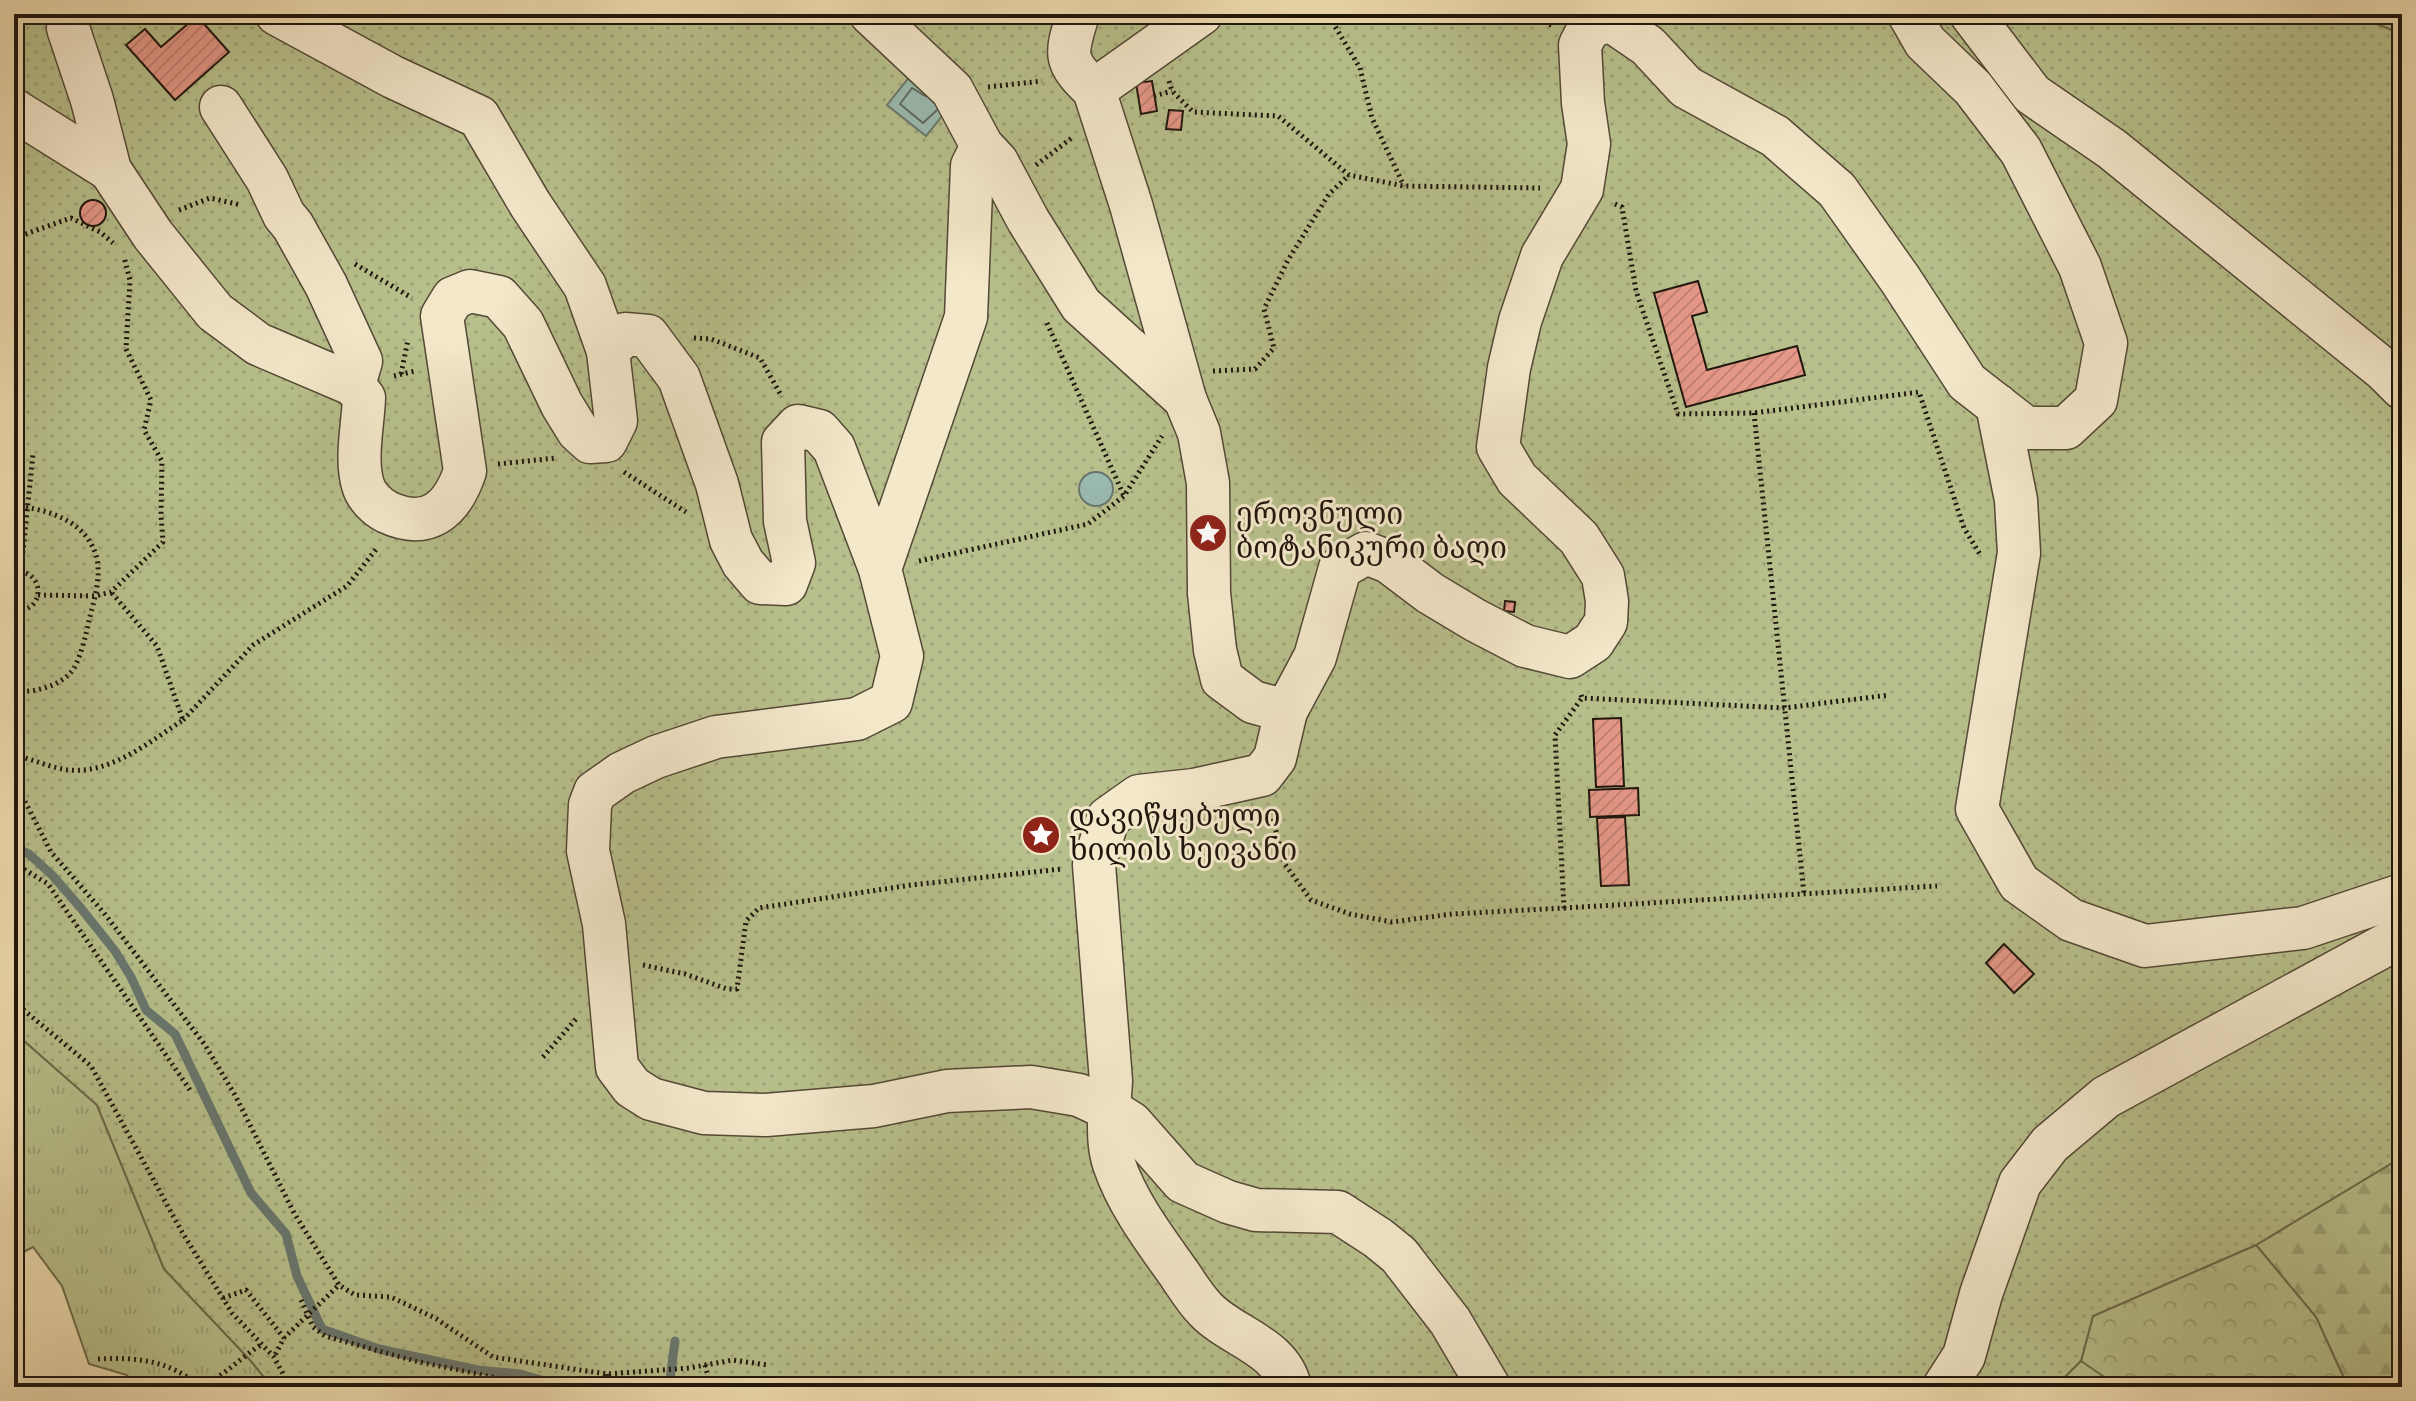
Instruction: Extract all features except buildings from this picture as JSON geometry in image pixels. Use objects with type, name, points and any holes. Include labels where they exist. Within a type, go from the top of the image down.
[{"type":"lane","points":[[68,28],[92,100],[110,170],[153,235],[215,312],[258,344],[354,385],[364,398],[360,447],[363,486],[378,508],[402,519],[421,521],[440,511],[458,493],[465,471],[442,316],[453,298],[470,291],[499,297],[523,324],[578,431],[590,442],[606,441],[616,421],[608,351],[585,286],[530,204],[479,117],[393,77],[277,14]]},
{"type":"lane","points":[[871,14],[952,90],[982,146],[997,162],[1028,220],[1081,305],[1185,399]]},
{"type":"lane","points":[[1078,14],[1067,51],[1090,92],[1131,205],[1185,399],[1199,433],[1208,483],[1209,593],[1215,650],[1222,679],[1253,702],[1286,711]]},
{"type":"lane","points":[[1090,92],[1201,14]]},
{"type":"lane","points":[[1290,1387],[1278,1364],[1263,1348],[1226,1327],[1204,1309],[1135,1207],[1114,1164],[1109,1142],[1111,1081],[1094,865],[1108,818],[1139,796],[1194,790],[1262,775],[1275,758],[1286,711],[1315,657],[1340,568],[1366,553],[1389,562],[1430,593],[1525,646],[1570,657],[1593,642],[1606,622],[1603,576],[1579,538],[1517,479],[1498,447],[1509,368],[1520,321],[1542,256],[1582,189],[1589,144],[1580,45],[1589,28],[1610,20],[1648,46],[1686,87],[1775,136],[1837,190],[1967,382],[2026,428],[2066,428],[2096,400],[2106,343],[2080,267],[2021,151],[1973,88],[1925,42],[1909,14]]},
{"type":"lane","points":[[1971,14],[2032,94],[2112,149],[2384,370],[2402,388]]},
{"type":"lane","points":[[221,107],[267,179],[284,215],[326,285],[361,361],[354,385]]},
{"type":"lane","points":[[14,110],[110,170]]},
{"type":"lane","points":[[880,569],[966,317],[972,166],[982,146]]},
{"type":"lane","points":[[608,351],[625,334],[648,336],[679,378],[717,484],[731,540],[743,563],[760,583],[786,584],[794,563],[785,521],[783,442],[798,426],[819,431],[834,448],[880,569],[902,656],[891,702],[857,719],[716,737],[656,757],[622,773],[595,792],[590,805],[588,851],[604,924],[617,1067],[632,1087],[651,1099],[704,1113],[766,1115],[874,1106],[947,1091],[1031,1087],[1079,1095],[1131,1123],[1183,1182],[1228,1202],[1256,1210],[1338,1212],[1378,1238],[1399,1255],[1450,1321],[1489,1387]]},
{"type":"lane","points":[[1997,405],[2016,500],[2019,553],[1977,809],[2019,883],[2071,920],[2145,946],[2303,928],[2402,895]]},
{"type":"lane","points":[[1944,1387],[1964,1356],[1981,1294],[2020,1183],[2050,1144],[2106,1097],[2402,936]]},
{"type":"path","points":[[1323,14],[1333,23],[1360,68],[1372,118],[1404,186]]},
{"type":"path","points":[[1158,45],[1172,91],[1193,112],[1278,116],[1349,175],[1404,186],[1582,189],[1622,207],[1636,291],[1678,414],[1754,413],[1919,392],[1964,528],[2011,605]]},
{"type":"path","points":[[952,90],[1048,80],[1090,92],[1009,185]]},
{"type":"path","points":[[1154,96],[1172,91]]},
{"type":"path","points":[[880,569],[1088,524],[1124,496],[1185,399],[1195,372],[1255,369],[1274,348],[1264,309],[1288,260],[1329,194],[1349,175]]},
{"type":"path","points":[[153,235],[168,215],[210,198],[284,215]]},
{"type":"path","points":[[14,238],[71,218],[100,232],[122,250],[130,280],[126,349],[151,400],[144,430],[162,461],[163,542],[111,592],[95,596],[38,595]]},
{"type":"path","points":[[1041,309],[1124,496]]},
{"type":"path","points":[[681,337],[711,339],[760,358],[798,426]]},
{"type":"path","points":[[1754,413],[1804,894]]},
{"type":"path","points":[[14,628],[15,612],[35,604],[38,595],[37,584],[31,575],[18,571],[30,507],[33,454]]},
{"type":"path","points":[[465,471],[480,466],[552,457],[565,460]]},
{"type":"path","points":[[618,469],[731,540]]},
{"type":"path","points":[[14,506],[55,514],[83,531],[97,559],[95,596],[88,628],[72,672],[54,685],[26,692],[14,691]]},
{"type":"path","points":[[14,755],[70,770],[92,768],[135,752],[183,720],[253,645],[347,586],[402,519]]},
{"type":"path","points":[[111,592],[157,646],[183,720]]},
{"type":"path","points":[[1570,657],[1582,698]]},
{"type":"path","points":[[1582,698],[1785,708],[1889,695]]},
{"type":"path","points":[[1564,908],[1555,735],[1582,698]]},
{"type":"path","points":[[1262,775],[1284,863],[1311,900],[1350,914],[1392,922],[1452,914],[1937,886]]},
{"type":"path","points":[[14,780],[51,852],[104,913],[205,1045],[235,1095],[294,1213],[339,1285],[355,1295],[391,1297],[435,1318],[493,1357],[607,1374],[643,1374],[733,1360],[767,1365]]},
{"type":"path","points":[[14,863],[48,884],[192,1093]]},
{"type":"path","points":[[635,963],[685,974],[727,989],[737,989],[746,921],[759,908],[911,885],[1094,865]]},
{"type":"path","points":[[14,1002],[91,1066],[182,1232],[232,1313],[274,1357],[290,1387]]},
{"type":"path","points":[[274,1357],[286,1336],[339,1285]]},
{"type":"path","points":[[223,1298],[246,1290],[286,1336]]},
{"type":"path","points":[[301,1300],[313,1327],[325,1336],[415,1361],[541,1387]]},
{"type":"path","points":[[98,1359],[152,1360],[185,1373],[200,1387],[215,1380],[262,1344]]},
{"type":"path","points":[[705,1365],[711,1387]]},
{"type":"path","points":[[607,1374],[608,1387]]},
{"type":"green space","name":"ეროვნული ბოტანიკური ბაღი","points":[[14,14],[2351,14],[2402,34],[2402,1157],[2256,1245],[2093,1316],[2081,1361],[2055,1387],[272,1387],[164,1269],[97,1105],[14,1032]]},
{"type":"green space","points":[[2351,14],[2402,14],[2402,34],[2357,16]]},
{"type":"green space","points":[[14,1032],[97,1105],[164,1269],[272,1387],[136,1387],[127,1375],[89,1364],[62,1286],[33,1247],[14,1257]]},
{"type":"green space","points":[[2402,1157],[2402,1387],[2348,1387],[2316,1317],[2256,1245]]},
{"type":"green space","points":[[2256,1245],[2316,1317],[2348,1387],[2055,1387],[2081,1361],[2093,1316]]},
{"type":"green space","points":[[2081,1361],[2116,1385],[2116,1387],[2055,1387]]},
{"type":"water","points":[[911,75],[950,106],[926,136],[887,105]]},
{"type":"water","points":[[1096,472],[1108,477],[1113,489],[1108,501],[1096,506],[1084,501],[1079,489],[1084,477]]},
{"type":"waterway","points":[[14,847],[29,854],[80,907],[115,951],[146,1010],[175,1034],[251,1193],[286,1234],[297,1276],[322,1329],[379,1349],[478,1370],[520,1374],[566,1387]]},
{"type":"waterway","points":[[669,1387],[675,1341]]},
{"type":"waterway","points":[[714,1387],[724,1384],[745,1387]]},
{"type":"place","name":"ეროვნული ბოტანიკური ბაღი","points":[[1208,533]]},
{"type":"place","name":"დავიწყებული ხილის ხეივანი","points":[[1041,835]]}]
